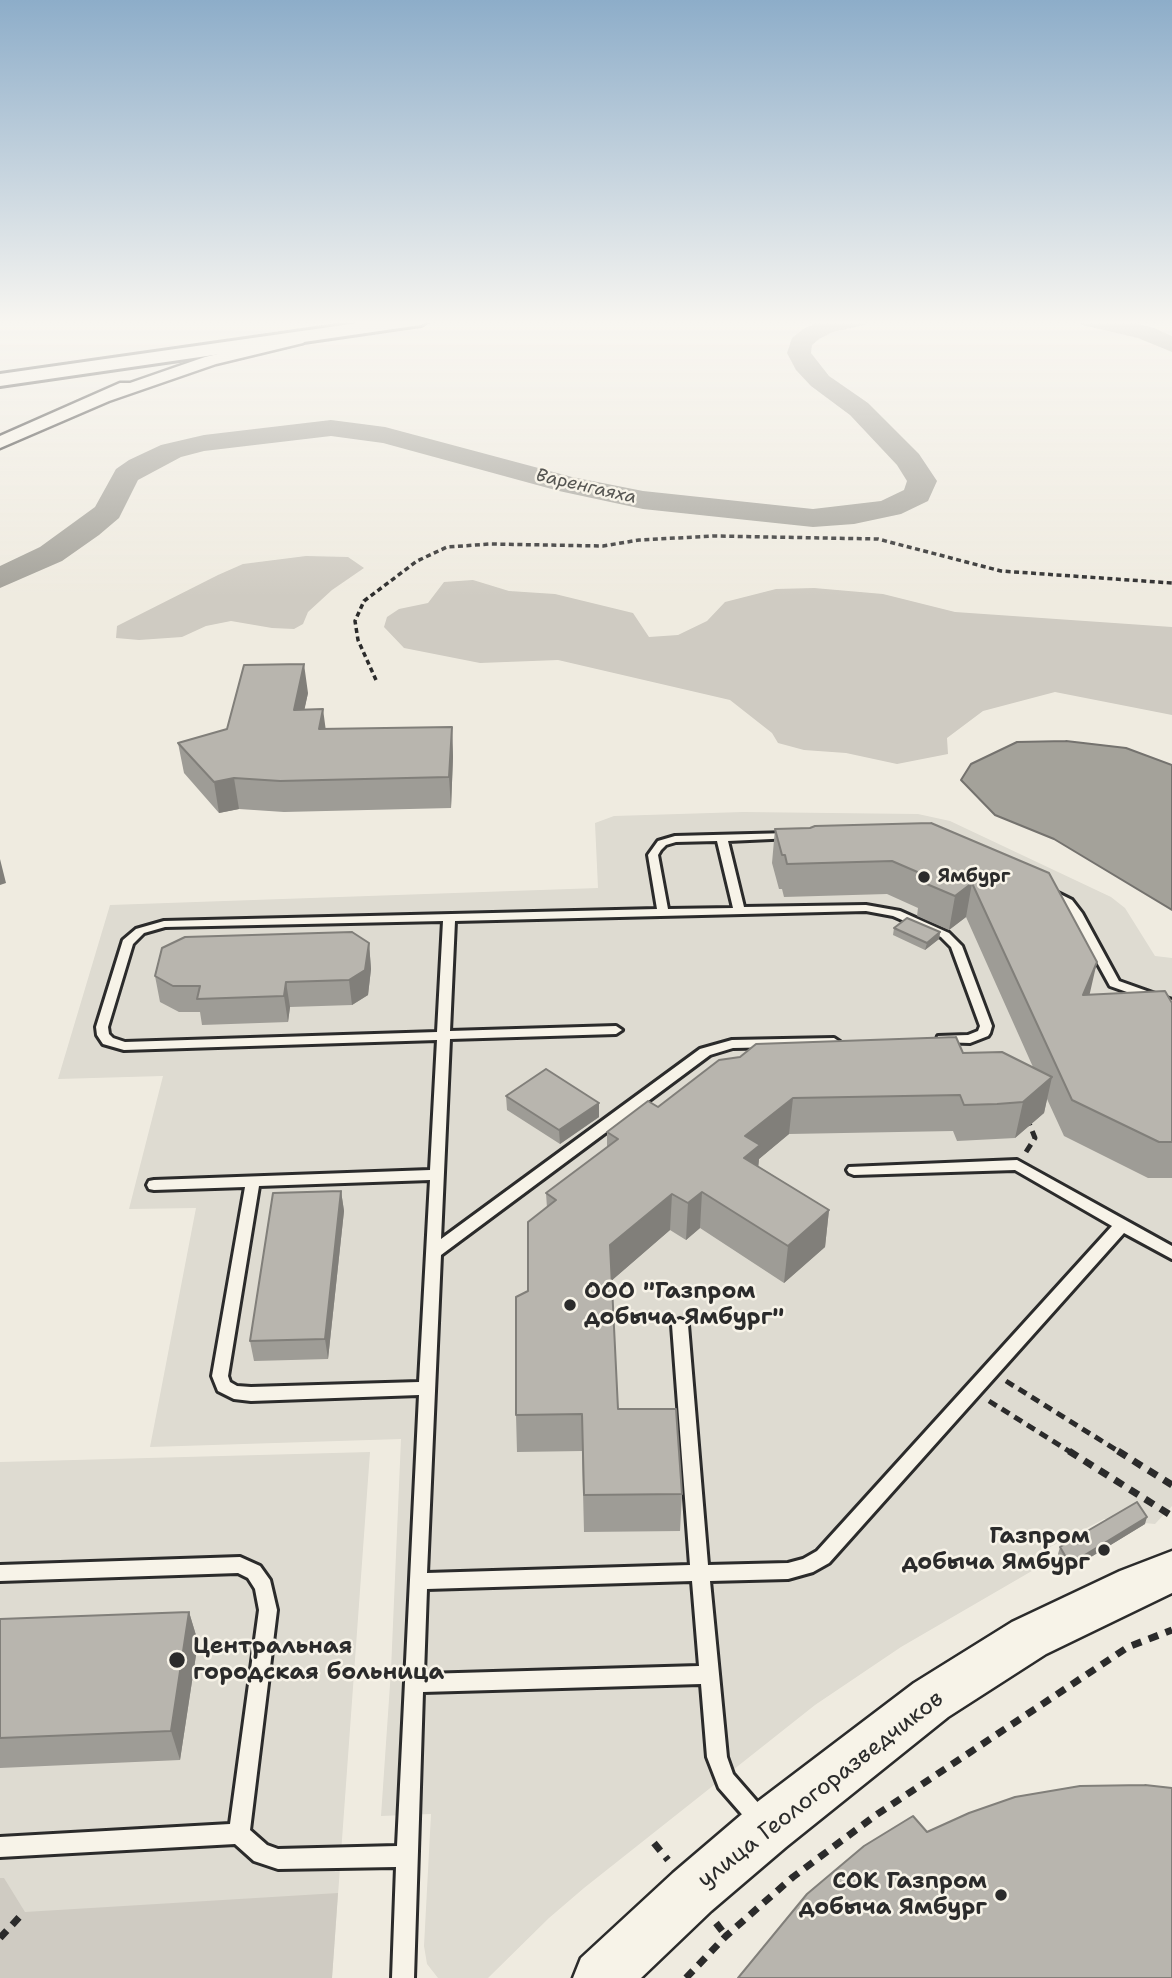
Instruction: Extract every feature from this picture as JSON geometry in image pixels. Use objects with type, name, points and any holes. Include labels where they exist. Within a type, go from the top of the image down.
[{"type":"street","points":[[0,443],[71,412]]},
{"type":"street","name":"улица Геологоразведчиков","points":[[601,1978],[692,1892],[767,1828],[931,1700],[1028,1638],[1136,1586],[1172,1572]]},
{"type":"lane","points":[[663,912],[653,855],[662,843],[675,839],[803,836]]},
{"type":"lane","points":[[722,838],[739,911]]},
{"type":"lane","points":[[1035,885],[1068,902],[1114,983],[1172,1004]]},
{"type":"lane","points":[[616,1030],[124,1046],[108,1041],[103,1035],[102,1027],[127,943],[150,926],[663,912],[883,909],[944,934],[956,946],[986,1026],[984,1033],[970,1039],[929,1040]]},
{"type":"lane","points":[[403,1978],[406,1856],[449,918]]},
{"type":"lane","points":[[433,1253],[705,1052],[732,1044],[850,1041]]},
{"type":"lane","points":[[854,1170],[1017,1165],[1172,1253]]},
{"type":"lane","points":[[154,1185],[436,1175]]},
{"type":"lane","points":[[253,1181],[220,1376],[224,1386],[234,1392],[251,1394],[427,1388]]},
{"type":"lane","points":[[418,1581],[788,1571],[807,1566],[823,1557],[1122,1225]]},
{"type":"lane","points":[[680,1325],[699,1573],[717,1757],[721,1771],[734,1791],[767,1828]]},
{"type":"lane","points":[[0,1573],[240,1565],[254,1572],[264,1586],[268,1610],[239,1834]]},
{"type":"lane","points":[[414,1683],[709,1675]]},
{"type":"lane","points":[[0,1847],[239,1834],[261,1854],[278,1859],[406,1856]]},
{"type":"path","points":[[376,680],[358,639],[355,621],[364,601],[417,561],[447,547],[489,544],[603,546],[639,540],[715,536],[878,539],[1001,571],[1172,583]]},
{"type":"path","points":[[1017,1165],[1035,1138],[1029,1123]]},
{"type":"path","points":[[990,1371],[1172,1485]]},
{"type":"path","points":[[973,1390],[1172,1516]]},
{"type":"path","points":[[686,1978],[726,1936],[793,1877],[876,1815],[1128,1647],[1172,1630]]},
{"type":"path","points":[[0,1938],[24,1912]]},
{"type":"shaded area","points":[[306,556],[348,557],[364,568],[332,590],[308,612],[303,624],[294,629],[231,621],[206,626],[182,637],[139,640],[116,638],[117,626],[243,564]]},
{"type":"shaded area","points":[[473,580],[509,591],[555,594],[633,613],[649,637],[678,635],[707,621],[725,602],[776,589],[814,588],[883,594],[955,612],[1172,627],[1172,715],[1055,692],[983,711],[947,738],[948,754],[897,764],[846,753],[804,750],[778,743],[772,733],[730,700],[558,660],[480,663],[404,648],[384,627],[387,617],[399,609],[428,603],[444,582]]},
{"type":"shaded area","points":[[1066,741],[1126,748],[1172,765],[1172,910],[1054,839],[995,815],[961,780],[971,764],[1017,742]]},
{"type":"shaded area","name":"ООО \"Газпром добыча Ямбург\"","points":[[743,812],[918,814],[950,821],[1111,897],[1125,908],[1155,956],[1172,958],[1172,1506],[1155,1524],[1104,1519],[1050,1547],[1037,1568],[901,1647],[815,1705],[584,1888],[488,1978],[438,1978],[427,1964],[424,1946],[431,1814],[381,1816],[391,1670],[401,1439],[150,1447],[196,1208],[129,1209],[163,1076],[58,1079],[110,905],[598,888],[595,823],[614,816]]},
{"type":"shaded area","name":"Центральная городская больница","points":[[370,1452],[332,1978],[0,1978],[0,1462]]},
{"type":"shaded area","points":[[0,1878],[4,1878],[25,1912],[338,1893],[332,1978],[0,1978]]},
{"type":"building","points":[[304,664],[294,710],[323,709],[319,729],[452,727],[449,777],[280,781],[234,778],[214,782],[178,743],[227,729],[244,665]]},
{"type":"building","points":[[931,823],[1049,873],[1097,962],[1083,995],[1165,991],[1172,1003],[1172,1142],[1159,1142],[1072,1100],[972,883],[955,896],[922,882],[929,877],[892,861],[787,864],[775,829]]},
{"type":"building","points":[[907,918],[940,932],[927,943],[894,928]]},
{"type":"building","points":[[352,932],[369,943],[365,970],[349,980],[286,982],[284,996],[197,999],[200,986],[173,986],[155,976],[162,948],[185,937]]},
{"type":"building","name":"ООО \"Газпром добыча Ямбург\"","points":[[956,1037],[963,1053],[1002,1052],[1052,1077],[1023,1102],[964,1105],[960,1095],[793,1098],[745,1136],[760,1145],[744,1158],[829,1210],[788,1246],[702,1192],[688,1203],[672,1194],[610,1245],[618,1409],[676,1409],[682,1494],[584,1495],[582,1414],[516,1415],[516,1297],[528,1291],[528,1222],[556,1200],[546,1193],[618,1139],[607,1132],[648,1101],[658,1107],[719,1060],[740,1057],[756,1044]]},
{"type":"building","points":[[546,1069],[599,1103],[559,1130],[506,1096]]},
{"type":"building","points":[[341,1191],[325,1339],[250,1341],[273,1193]]},
{"type":"building","points":[[1137,1502],[1147,1517],[1070,1564],[1060,1547]]},
{"type":"building","points":[[189,1612],[171,1731],[0,1738],[0,1619]]},
{"type":"building","name":"СОК Газпром добыча Ямбург","points":[[1145,1785],[1172,1788],[1172,1978],[738,1978],[807,1894],[864,1846],[913,1816],[927,1832],[969,1813],[1015,1797],[1080,1786]]},
{"type":"waterway","name":"Варенгаяха","points":[[0,578],[51,554],[88,528],[108,512],[126,475],[171,451],[204,443],[331,428],[385,435],[569,485],[643,500],[813,518],[854,515],[890,508],[917,495],[922,481],[909,460],[862,412]]},
{"type":"place","name":"Ямбург","points":[[924,877]]},
{"type":"place","name":"ООО \"Газпром добыча Ямбург\"","points":[[570,1305]]},
{"type":"place","name":"Газпром добыча Ямбург","points":[[1104,1550]]},
{"type":"place","name":"Центральная городская больница","points":[[177,1660]]},
{"type":"place","name":"СОК Газпром добыча Ямбург","points":[[1001,1895]]}]
